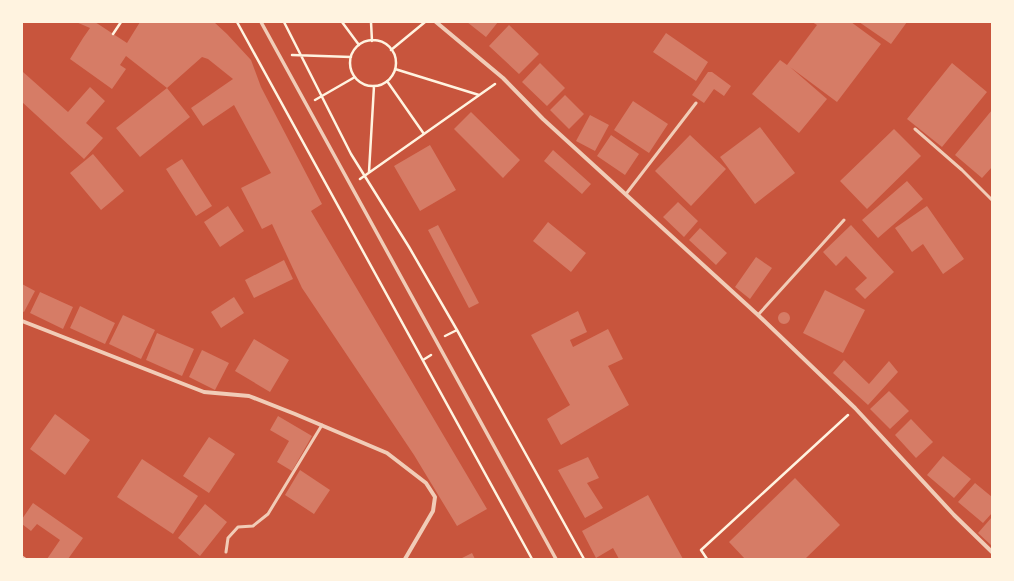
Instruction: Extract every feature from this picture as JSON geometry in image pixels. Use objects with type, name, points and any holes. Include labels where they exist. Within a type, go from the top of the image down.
[{"type":"street","points":[[261,22],[556,559]]},
{"type":"street","points":[[436,22],[503,78],[543,119],[758,314],[855,408],[954,515],[992,552]]},
{"type":"street","points":[[22,321],[204,392],[249,396],[388,453],[426,483],[435,497],[433,511],[405,559]]},
{"type":"lane","points":[[626,194],[696,103]]},
{"type":"lane","points":[[915,129],[962,170],[992,200]]},
{"type":"lane","points":[[758,314],[844,220]]},
{"type":"lane","points":[[226,552],[228,538],[238,527],[253,526],[268,514],[322,425]]},
{"type":"path","points":[[113,34],[121,22]]},
{"type":"path","points":[[237,22],[532,559]]},
{"type":"path","points":[[284,22],[351,154],[409,247],[584,559]]},
{"type":"path","points":[[342,22],[359,45]]},
{"type":"path","points":[[371,22],[372,41]]},
{"type":"path","points":[[391,50],[425,22]]},
{"type":"path","points":[[366,41],[372,41],[382,42],[394,53],[396,61],[395,69],[388,81],[381,85],[367,86],[355,77],[351,71],[350,64],[354,50],[366,41]]},
{"type":"path","points":[[279,55],[351,57]]},
{"type":"path","points":[[395,69],[480,95]]},
{"type":"path","points":[[306,105],[355,77]]},
{"type":"path","points":[[350,186],[503,78]]},
{"type":"path","points":[[388,81],[424,134]]},
{"type":"path","points":[[369,172],[374,86]]},
{"type":"path","points":[[707,559],[701,550],[855,408]]},
{"type":"building","points":[[76,22],[95,22],[127,43],[140,22],[214,22],[251,60],[261,87],[322,204],[311,211],[487,509],[457,526],[414,455],[302,288],[272,224],[262,229],[241,188],[271,173],[234,105],[203,126],[191,108],[233,79],[208,59],[202,57],[167,88],[126,56],[120,65],[126,69],[112,89],[70,59],[90,28]]},
{"type":"building","points":[[467,22],[498,22],[486,37]]},
{"type":"building","points":[[812,22],[851,22],[881,44],[837,102],[790,67],[827,99],[799,133],[752,94],[780,60],[787,65],[817,25]]},
{"type":"building","points":[[859,22],[907,22],[891,44]]},
{"type":"building","points":[[509,25],[539,54],[519,74],[489,46]]},
{"type":"building","points":[[666,33],[708,62],[696,81],[653,52]]},
{"type":"building","points":[[540,63],[565,88],[547,106],[522,82]]},
{"type":"building","points":[[952,63],[987,92],[942,147],[907,119]]},
{"type":"building","points":[[23,72],[68,112],[90,87],[105,101],[86,123],[103,138],[84,159],[22,102]]},
{"type":"building","points":[[708,72],[712,72],[731,86],[724,96],[714,89],[704,103],[692,95]]},
{"type":"building","points":[[167,88],[190,117],[140,157],[116,128]]},
{"type":"building","points":[[565,95],[584,114],[569,129],[550,110]]},
{"type":"building","points":[[633,101],[668,124],[649,153],[614,130]]},
{"type":"building","points":[[992,110],[992,167],[982,178],[955,155]]},
{"type":"building","points":[[471,112],[520,160],[503,178],[454,129]]},
{"type":"building","points":[[590,115],[609,125],[595,151],[576,141]]},
{"type":"building","points":[[760,127],[795,173],[755,204],[720,157]]},
{"type":"building","points":[[894,129],[921,156],[867,209],[840,181]]},
{"type":"building","points":[[611,135],[639,154],[625,175],[597,156]]},
{"type":"building","points":[[690,135],[726,169],[691,206],[655,171]]},
{"type":"building","points":[[430,145],[456,190],[420,211],[394,166]]},
{"type":"building","points":[[553,150],[591,184],[582,194],[544,161]]},
{"type":"building","points":[[93,154],[124,191],[101,210],[70,173]]},
{"type":"building","points":[[182,159],[212,206],[196,216],[166,169]]},
{"type":"building","points":[[907,181],[923,199],[878,238],[862,220]]},
{"type":"building","points":[[678,202],[698,221],[684,237],[663,217]]},
{"type":"building","points":[[228,206],[244,231],[220,247],[204,222]]},
{"type":"building","points":[[927,206],[964,259],[943,274],[923,244],[912,252],[895,228]]},
{"type":"building","points":[[548,222],[586,253],[571,272],[533,241]]},
{"type":"building","points":[[438,225],[479,303],[469,308],[428,230]]},
{"type":"building","points":[[851,225],[894,272],[865,299],[855,289],[867,278],[846,256],[836,266],[823,252]]},
{"type":"building","points":[[700,228],[727,253],[716,265],[689,240]]},
{"type":"building","points":[[756,257],[772,268],[750,299],[735,287]]},
{"type":"building","points":[[284,260],[293,279],[254,298],[245,280]]},
{"type":"building","points":[[22,284],[35,291],[24,312],[22,311]]},
{"type":"building","points":[[825,290],[865,310],[843,353],[803,333]]},
{"type":"building","points":[[40,292],[73,307],[63,329],[30,313]]},
{"type":"building","points":[[234,297],[244,313],[221,328],[211,312]]},
{"type":"building","points":[[80,306],[115,323],[105,344],[70,328]]},
{"type":"building","points":[[578,311],[587,332],[570,340],[573,347],[608,329],[623,359],[608,366],[629,405],[561,445],[547,419],[570,405],[531,335]]},
{"type":"building","points":[[786,312],[789,313],[789,323],[782,324],[779,323],[778,316],[779,313]]},
{"type":"building","points":[[123,315],[155,330],[141,359],[109,344]]},
{"type":"building","points":[[157,333],[194,349],[182,376],[146,360]]},
{"type":"building","points":[[254,339],[289,360],[270,392],[235,371]]},
{"type":"building","points":[[202,350],[229,363],[215,390],[189,377]]},
{"type":"building","points":[[844,360],[869,384],[889,361],[898,372],[868,405],[833,373]]},
{"type":"building","points":[[889,391],[909,411],[890,429],[870,409]]},
{"type":"building","points":[[55,414],[90,440],[65,475],[30,449]]},
{"type":"building","points":[[278,416],[312,436],[292,471],[277,462],[289,441],[270,430]]},
{"type":"building","points":[[911,419],[933,442],[916,458],[895,435]]},
{"type":"building","points":[[209,437],[235,454],[209,493],[183,476]]},
{"type":"building","points":[[943,456],[971,479],[954,498],[927,475]]},
{"type":"building","points":[[588,457],[599,478],[587,483],[603,508],[585,518],[558,470]]},
{"type":"building","points":[[142,459],[198,496],[173,534],[117,497]]},
{"type":"building","points":[[300,470],[330,490],[314,514],[285,495]]},
{"type":"building","points":[[795,478],[840,525],[805,559],[745,559],[729,542]]},
{"type":"building","points":[[975,483],[992,497],[992,513],[983,523],[958,502]]},
{"type":"building","points":[[648,495],[683,559],[619,559],[613,548],[596,558],[582,531]]},
{"type":"building","points":[[33,503],[83,538],[68,559],[47,559],[60,540],[37,524],[31,531],[22,524],[22,519]]},
{"type":"building","points":[[205,504],[227,522],[200,556],[178,538]]},
{"type":"building","points":[[992,517],[992,546],[978,533]]},
{"type":"building","points":[[472,553],[475,559],[460,559]]}]
